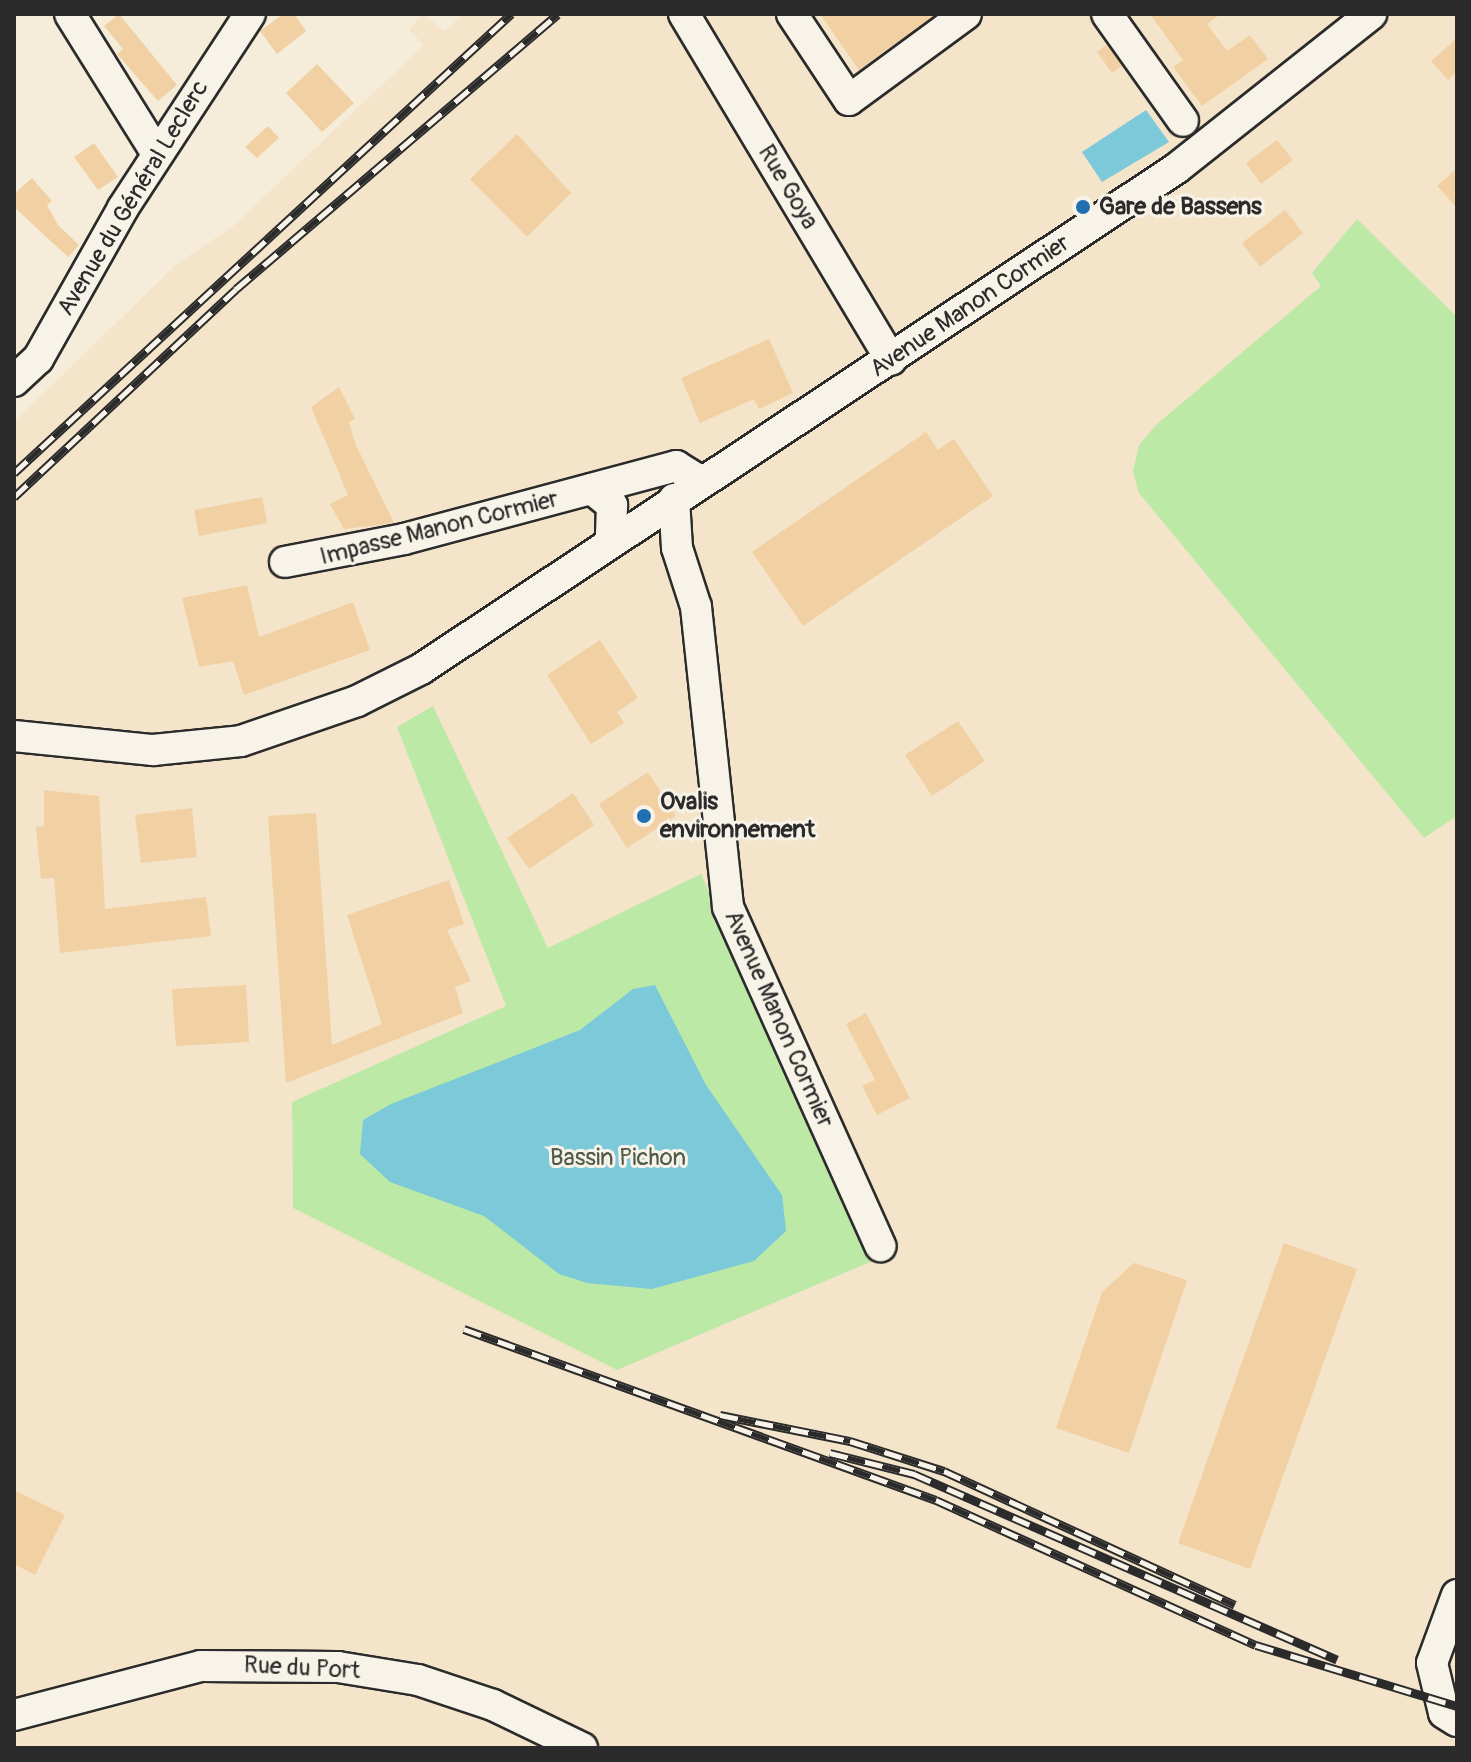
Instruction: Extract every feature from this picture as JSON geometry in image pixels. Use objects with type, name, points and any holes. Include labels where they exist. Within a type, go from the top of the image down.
[{"type":"street","points":[[70,14],[157,154]]},
{"type":"street","name":"Avenue du Général Leclerc","points":[[14,381],[38,359],[157,154],[250,14]]},
{"type":"street","name":"Rue Goya","points":[[684,14],[891,360]]},
{"type":"street","points":[[792,14],[849,100],[966,14]]},
{"type":"street","points":[[1107,14],[1183,121]]},
{"type":"street","name":"Avenue Manon Cormier","points":[[14,736],[198,748],[296,724],[421,669],[700,481],[891,360],[1177,168],[1371,14]]},
{"type":"street","name":"Impasse Manon Cormier","points":[[285,562],[336,556],[676,466],[700,481]]},
{"type":"street","points":[[592,489],[612,505],[611,543]]},
{"type":"street","name":"Avenue Manon Cormier","points":[[674,499],[677,548],[696,607],[728,907],[880,1246]]},
{"type":"street","points":[[1457,1595],[1432,1663],[1444,1713],[1457,1721]]},
{"type":"street","name":"Rue du Port","points":[[14,1715],[201,1666],[338,1667],[463,1695],[582,1748]]},
{"type":"shaded area","points":[[422,14],[445,31],[464,14],[1457,14],[1457,1748],[14,1748],[14,422],[178,263],[232,227],[424,45],[409,30]]},
{"type":"green space","points":[[1357,219],[1457,317],[1457,816],[1424,838],[1139,493],[1133,471],[1139,445],[1157,424],[1321,286],[1312,273]]},
{"type":"green space","name":"Bassin Pichon","points":[[433,706],[548,948],[701,874],[870,1262],[617,1370],[293,1208],[292,1102],[506,1006],[397,727]]},
{"type":"water","points":[[1146,110],[1169,142],[1102,182],[1082,152]]},
{"type":"water","name":"Bassin Pichon","points":[[655,985],[706,1085],[782,1195],[786,1231],[754,1261],[652,1289],[587,1283],[559,1274],[484,1216],[390,1182],[360,1154],[363,1120],[391,1104],[580,1030],[633,989]]},
{"type":"building","points":[[119,14],[177,85],[158,101],[117,54],[123,49],[104,26]]},
{"type":"building","points":[[283,14],[294,14],[306,31],[277,54],[260,31]]},
{"type":"building","points":[[820,14],[936,14],[859,70]]},
{"type":"building","points":[[1150,14],[1221,14],[1207,24],[1227,51],[1250,35],[1268,59],[1202,106],[1173,67],[1183,60]]},
{"type":"building","points":[[1457,38],[1457,72],[1448,80],[1431,61]]},
{"type":"building","points":[[1107,45],[1122,66],[1112,73],[1097,52]]},
{"type":"building","points":[[317,64],[354,103],[322,132],[286,93]]},
{"type":"building","points":[[268,126],[279,138],[257,158],[245,147]]},
{"type":"building","points":[[517,134],[571,193],[527,237],[470,179]]},
{"type":"building","points":[[1277,140],[1293,160],[1261,184],[1246,163]]},
{"type":"building","points":[[94,143],[118,177],[98,190],[74,157]]},
{"type":"building","points":[[1457,168],[1457,208],[1437,186]]},
{"type":"building","points":[[32,178],[52,201],[47,205],[58,225],[79,245],[68,257],[14,207],[14,194]]},
{"type":"building","points":[[1285,210],[1303,233],[1260,267],[1242,243]]},
{"type":"building","points":[[769,339],[793,393],[759,409],[754,399],[700,423],[681,378]]},
{"type":"building","points":[[339,387],[355,419],[349,422],[355,443],[394,523],[344,529],[330,504],[348,495],[311,407]]},
{"type":"building","points":[[926,432],[938,450],[954,439],[993,496],[803,626],[752,552]]},
{"type":"building","points":[[262,497],[267,523],[199,536],[194,510]]},
{"type":"building","points":[[247,585],[259,637],[353,602],[370,650],[244,695],[233,661],[199,667],[182,598]]},
{"type":"building","points":[[600,640],[638,698],[617,712],[624,723],[591,744],[547,675]]},
{"type":"building","points":[[958,721],[985,761],[932,796],[905,755]]},
{"type":"building","points":[[648,772],[676,816],[627,848],[599,804]]},
{"type":"building","points":[[44,790],[99,796],[105,909],[206,897],[211,936],[60,953],[54,878],[41,879],[36,827],[44,826]]},
{"type":"building","points":[[573,793],[594,825],[529,869],[507,838]]},
{"type":"building","points":[[192,808],[197,857],[141,863],[135,815]]},
{"type":"building","points":[[316,813],[332,1045],[382,1024],[347,915],[449,880],[464,924],[447,930],[471,981],[455,987],[463,1013],[286,1083],[268,816]]},
{"type":"building","points":[[246,985],[249,1042],[176,1046],[172,989]]},
{"type":"building","points":[[866,1013],[910,1098],[877,1115],[862,1086],[875,1080],[846,1024]]},
{"type":"building","points":[[1284,1243],[1357,1269],[1250,1569],[1178,1543]]},
{"type":"building","points":[[1134,1263],[1187,1280],[1129,1453],[1056,1428],[1102,1292]]},
{"type":"building","points":[[14,1490],[65,1515],[35,1575],[14,1564]]},
{"type":"railway","points":[[14,473],[511,14]]},
{"type":"railway","points":[[14,497],[236,289],[558,14]]},
{"type":"railway","points":[[464,1329],[936,1500],[1256,1645],[1457,1706]]},
{"type":"railway","points":[[720,1415],[850,1441],[944,1471],[1235,1605]]},
{"type":"railway","points":[[830,1453],[914,1474],[1337,1660]]},
{"type":"place","name":"Gare de Bassens","points":[[1083,207]]},
{"type":"place","name":"Ovalis environnement","points":[[644,816]]}]
